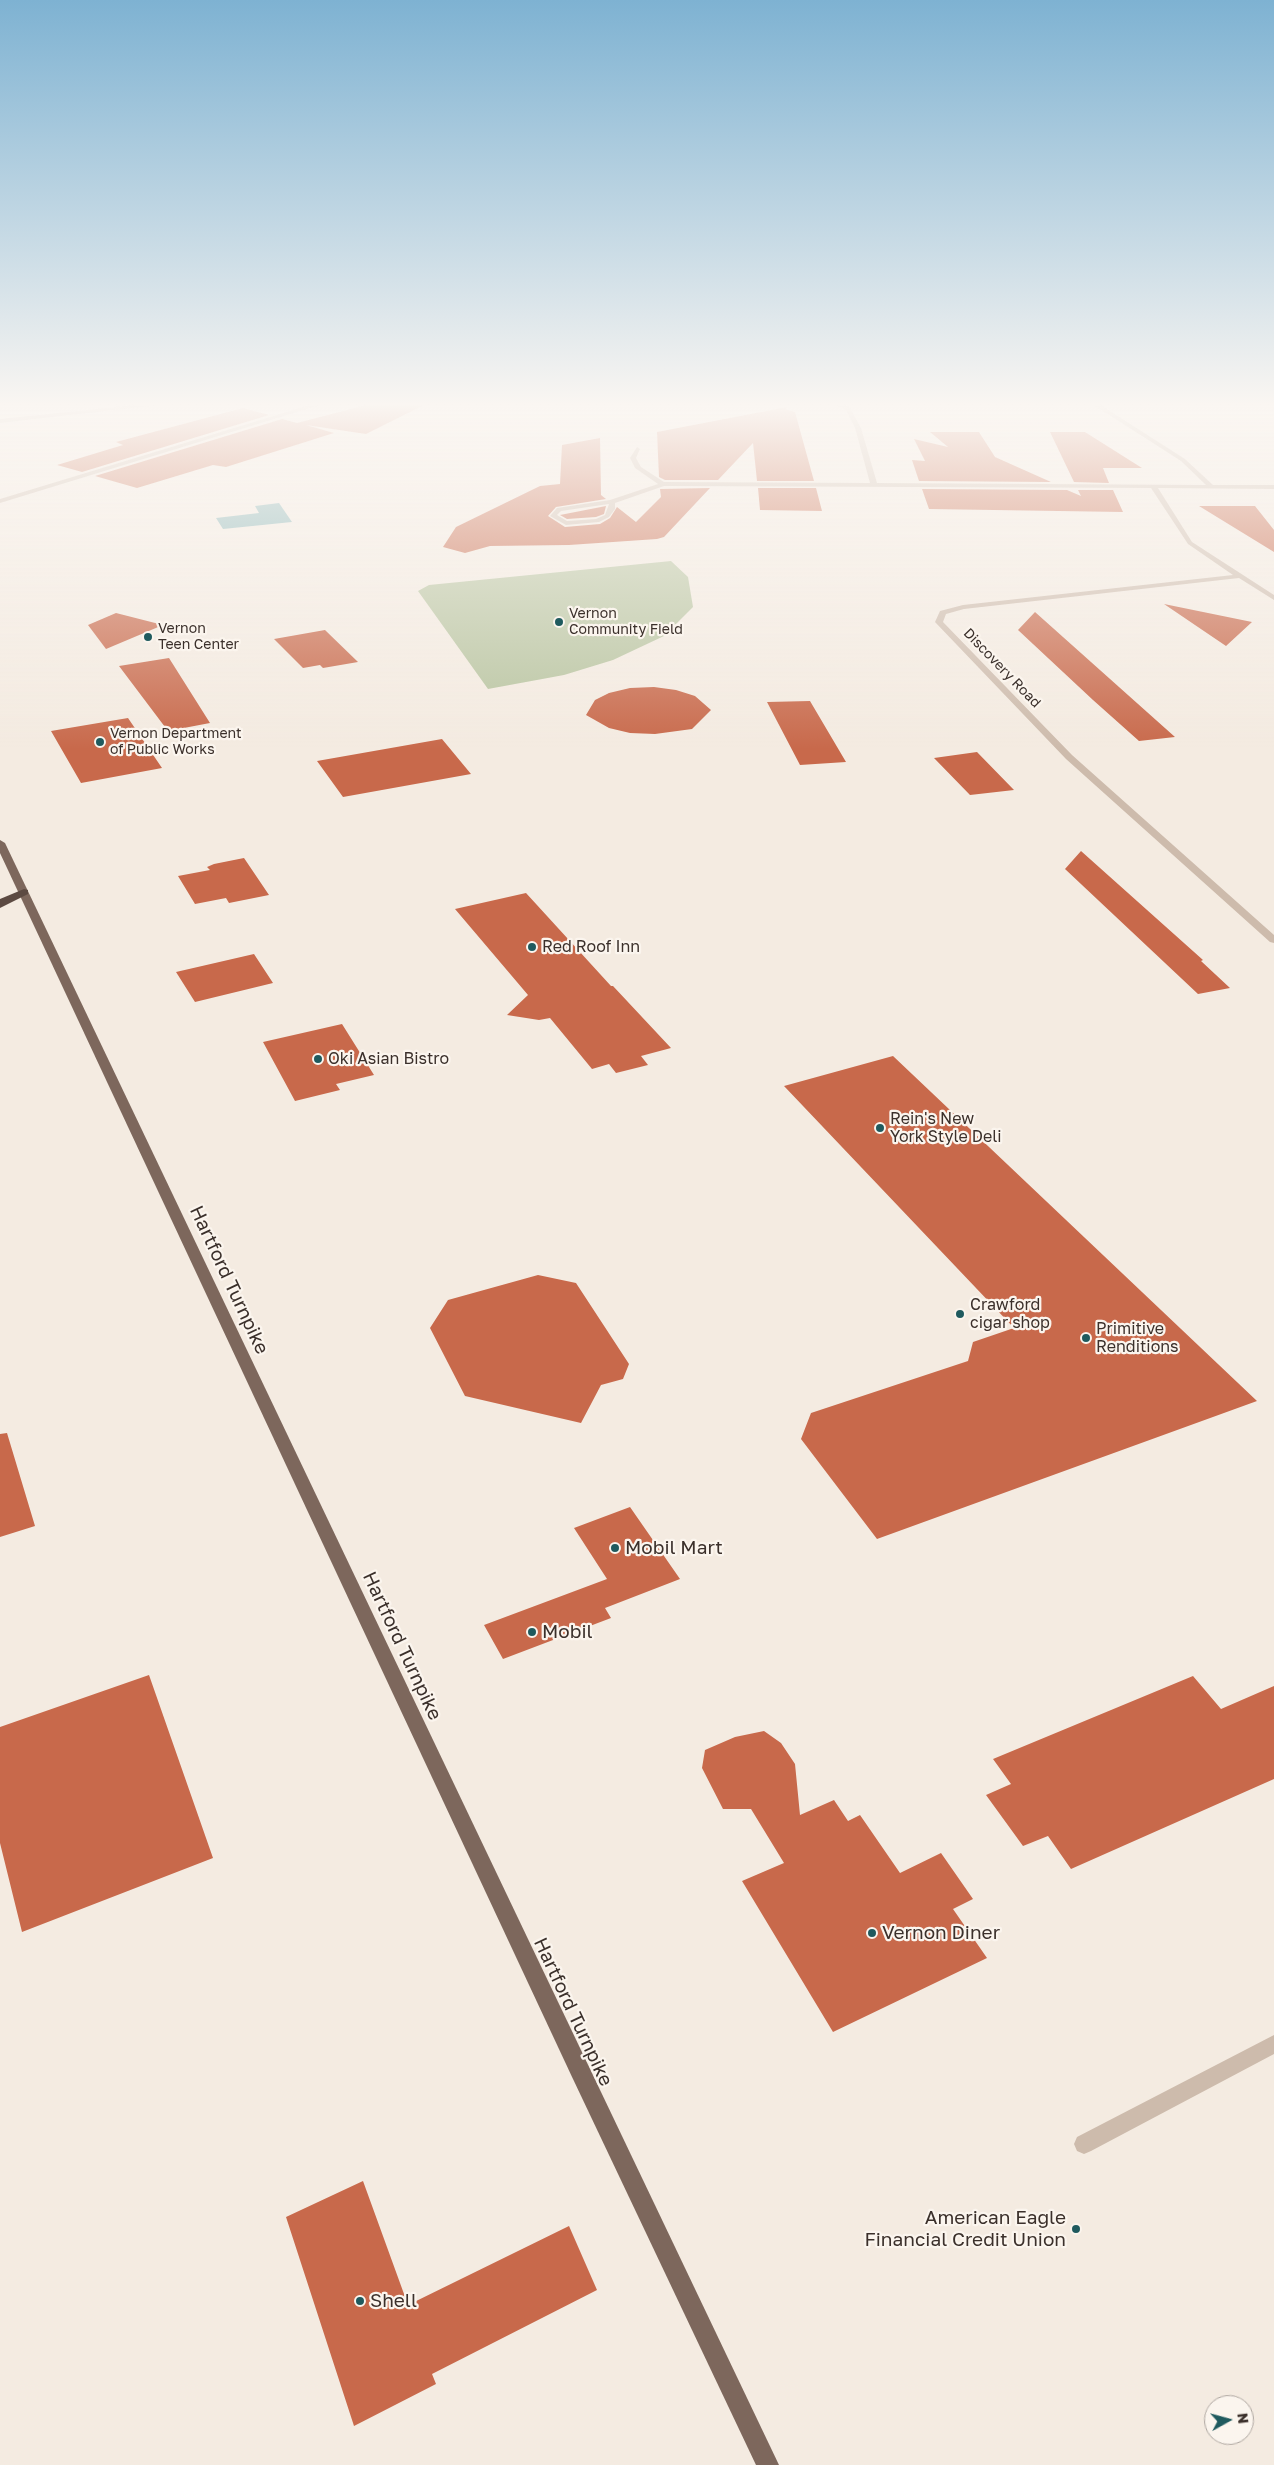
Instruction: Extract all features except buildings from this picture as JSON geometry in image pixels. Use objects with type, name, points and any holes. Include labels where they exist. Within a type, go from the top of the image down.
[{"type":"highway","points":[[0,893],[24,892]]},
{"type":"highway","points":[[0,904],[24,892]]},
{"type":"main road","name":"Hartford Turnpike","points":[[0,843],[580,2072],[768,2465]]},
{"type":"street","points":[[559,519],[566,523],[597,521],[601,519]]},
{"type":"street","points":[[1174,519],[1190,543],[1274,598]]},
{"type":"street","name":"Discovery Road","points":[[1238,576],[963,607],[943,613],[939,622],[1069,757],[1274,940]]},
{"type":"street","points":[[1084,2144],[1274,2044]]},
{"type":"green space","name":"Vernon Community Field","points":[[671,561],[688,577],[693,607],[664,636],[613,660],[564,675],[488,689],[418,591],[429,585]]},
{"type":"water","points":[[217,519],[290,519],[292,522],[223,529]]},
{"type":"place","name":"Vernon Community Field","points":[[559,622]]},
{"type":"place","name":"Vernon Teen Center","points":[[148,637]]},
{"type":"place","name":"Vernon Department of Public Works","points":[[100,742]]},
{"type":"place","name":"Red Roof Inn","points":[[532,947]]},
{"type":"place","name":"Oki Asian Bistro","points":[[318,1059]]},
{"type":"place","name":"Rein's New York Style Deli","points":[[880,1128]]},
{"type":"place","name":"Crawford cigar shop","points":[[960,1314]]},
{"type":"place","name":"Primitive Renditions","points":[[1086,1338]]},
{"type":"place","name":"Mobil Mart","points":[[615,1548]]},
{"type":"place","name":"Mobil","points":[[532,1632]]},
{"type":"place","name":"Vernon Diner","points":[[872,1933]]},
{"type":"place","name":"American Eagle Financial Credit Union","points":[[1076,2229]]},
{"type":"place","name":"Shell","points":[[360,2301]]}]
